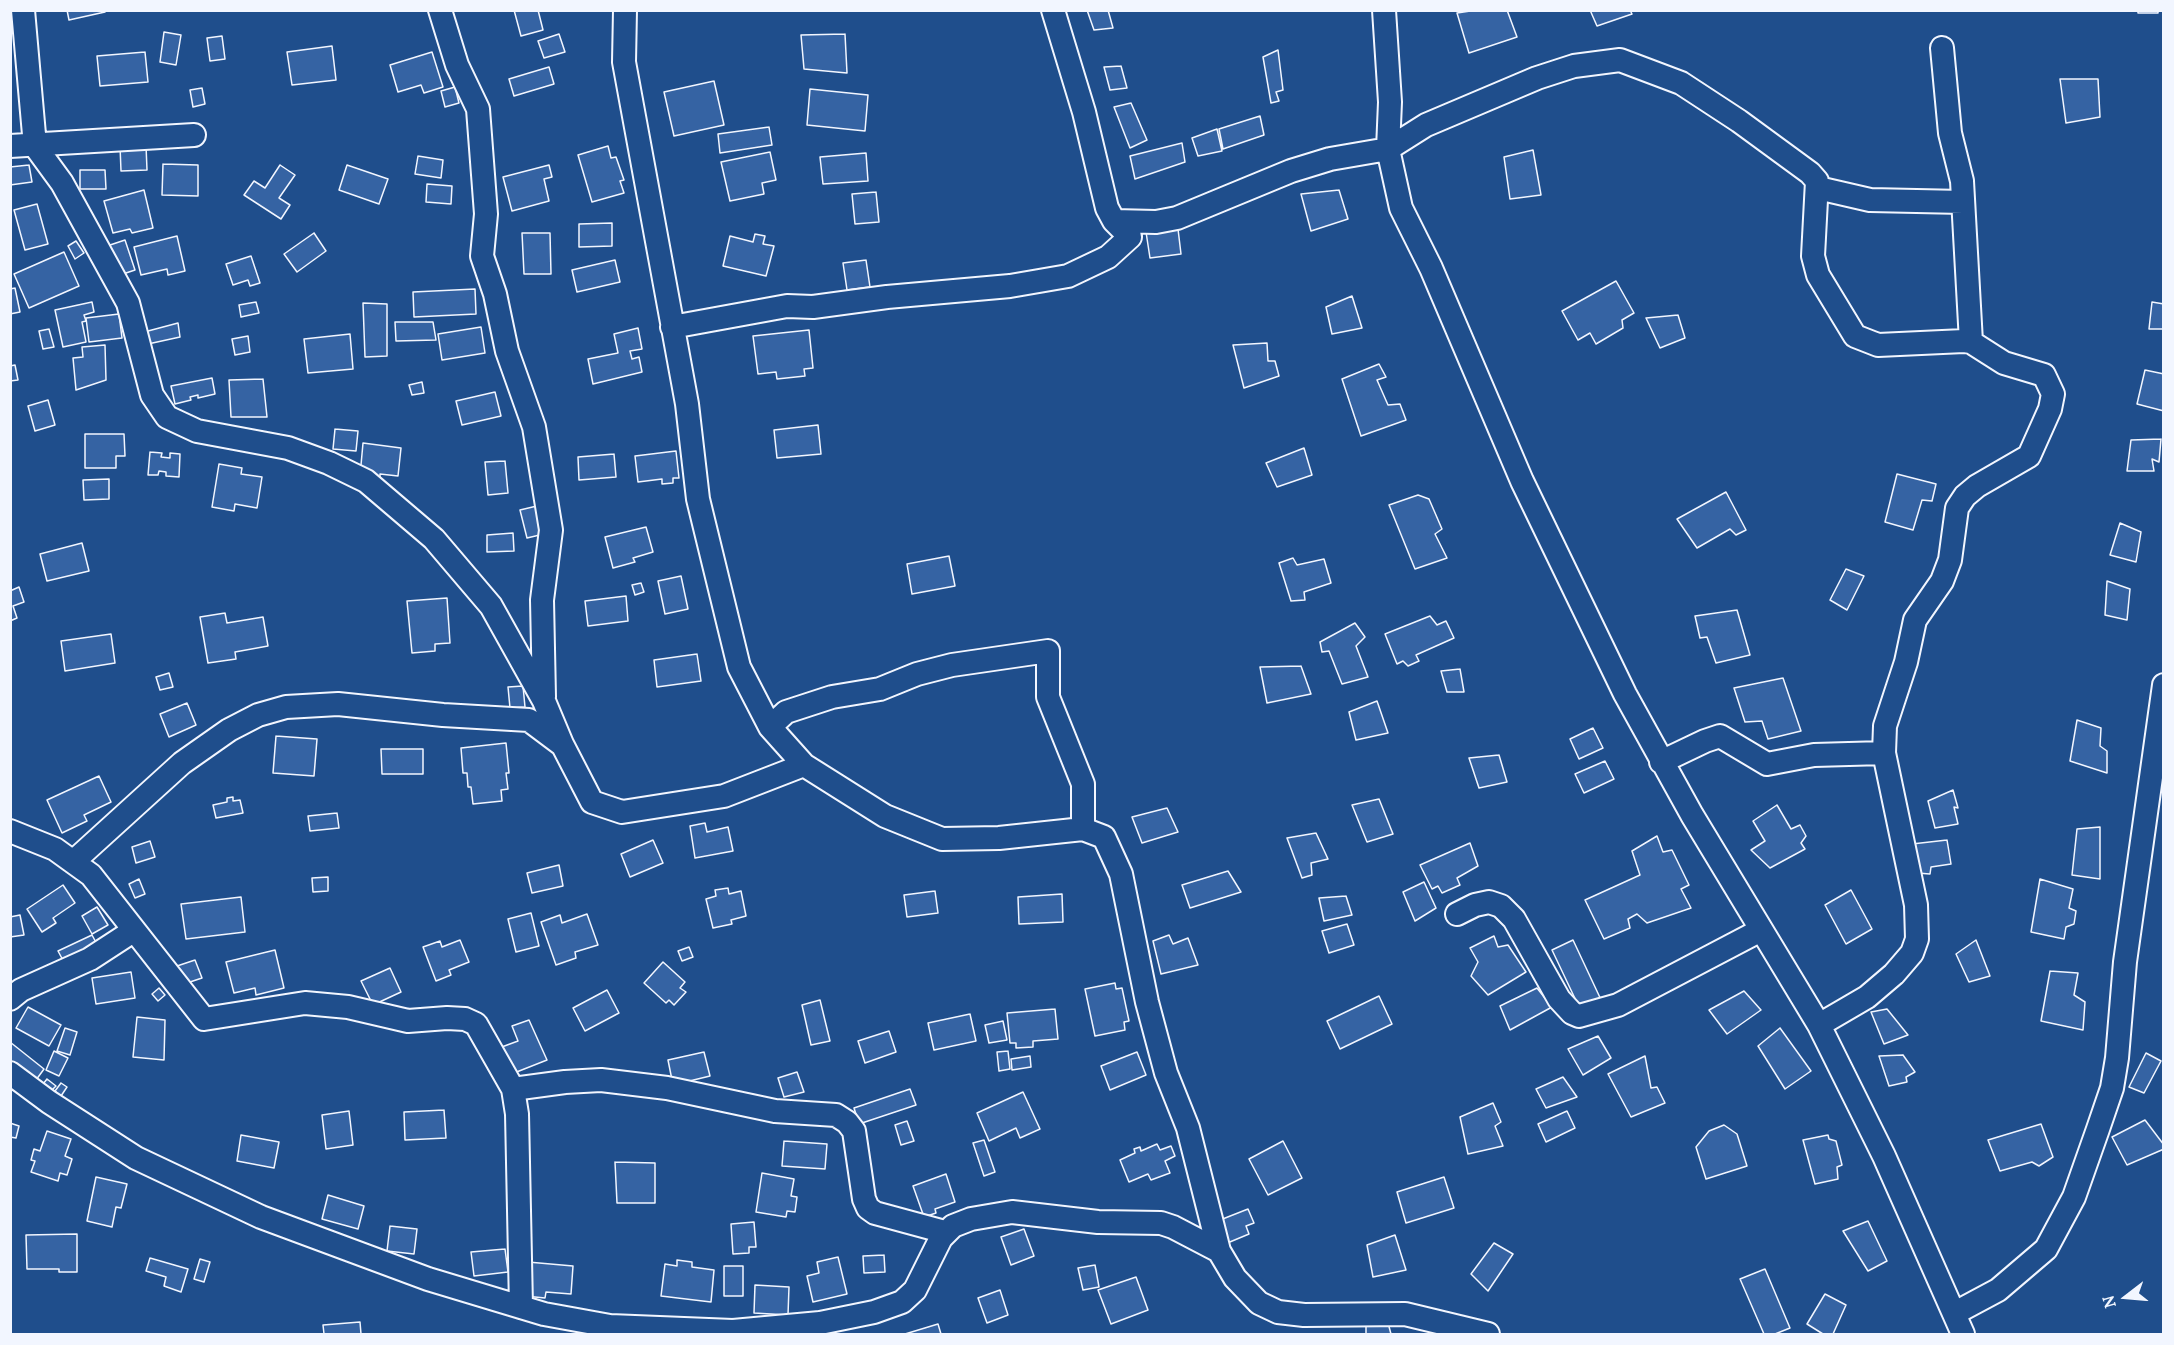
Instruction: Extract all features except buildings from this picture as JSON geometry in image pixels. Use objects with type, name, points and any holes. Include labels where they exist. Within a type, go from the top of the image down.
[{"type":"street","points":[[23,10],[35,146],[62,183],[128,303],[137,328],[152,395],[166,417],[197,431],[288,448],[329,463],[366,481],[434,539],[491,606],[544,701],[562,744],[592,802],[622,812],[724,796],[804,765]]},
{"type":"street","points":[[440,10],[457,65],[478,110],[486,214],[482,256],[495,294],[507,351],[534,427],[551,530],[542,600],[544,701]]},
{"type":"street","points":[[626,10],[624,62],[687,404],[698,499],[739,668],[770,727],[804,765],[885,816],[942,839],[999,838],[1083,829],[1104,837],[1120,874],[1147,1002],[1166,1073],[1188,1128],[1219,1251],[1234,1278],[1259,1304],[1278,1312],[1304,1315],[1405,1314],[1488,1335]]},
{"type":"street","points":[[1053,10],[1084,112],[1107,208],[1122,229]]},
{"type":"street","points":[[1384,10],[1390,102],[1388,149],[1401,207],[1431,268],[1522,481],[1615,674],[1661,762],[1819,1025],[1884,1156],[1955,1313],[1962,1335]]},
{"type":"street","points":[[1942,48],[1950,133],[1962,181],[1971,342]]},
{"type":"street","points":[[1122,229],[1156,222],[1209,206],[1291,171],[1330,159],[1388,149],[1426,125],[1537,78],[1574,66],[1620,60],[1681,83],[1810,173],[1817,181],[1812,238],[1813,256],[1818,275],[1856,336],[1878,345],[1964,340],[2004,363],[2044,375],[2053,394],[2050,409],[2029,456],[1977,486],[1965,496],[1957,508],[1950,560],[1942,580],[1919,612],[1911,629],[1906,662],[1885,726],[1884,753],[1916,905],[1917,939],[1912,953],[1894,974],[1867,997],[1819,1025]]},
{"type":"street","points":[[10,146],[194,135]]},
{"type":"street","points":[[1818,188],[1870,200],[1963,202]]},
{"type":"street","points":[[672,327],[787,306],[813,307],[887,297],[1010,286],[1068,276],[1108,256],[1122,229]]},
{"type":"street","points":[[770,727],[786,712],[832,697],[880,689],[952,665],[1048,651],[1048,697],[1083,784],[1083,829]]},
{"type":"street","points":[[1955,1313],[1998,1290],[2046,1249],[2074,1197],[2112,1088],[2117,1058],[2125,962],[2163,685]]},
{"type":"street","points":[[74,862],[182,763],[229,730],[258,715],[286,706],[338,704],[443,715],[529,720],[562,744]]},
{"type":"street","points":[[1661,762],[1720,736],[1767,764],[1814,754],[1884,753]]},
{"type":"street","points":[[10,831],[56,849],[91,875],[109,895],[133,931],[204,1019],[305,1003],[348,1007],[408,1021],[465,1019],[476,1024],[513,1089],[518,1114],[520,1307]]},
{"type":"street","points":[[1457,914],[1474,905],[1489,902],[1501,906],[1514,919],[1559,999],[1572,1013],[1579,1016],[1618,1005],[1761,930]]},
{"type":"street","points":[[10,999],[21,990],[90,959],[133,931]]},
{"type":"street","points":[[10,1073],[49,1102],[136,1158],[261,1217],[394,1268],[520,1307],[567,1326],[732,1331],[820,1323],[874,1312],[902,1302],[915,1290],[945,1232],[953,1226],[971,1219],[1012,1212],[1098,1222],[1149,1222],[1173,1227],[1219,1251]]},
{"type":"street","points":[[513,1089],[601,1080],[667,1088],[775,1111],[836,1115],[847,1122],[854,1131],[864,1200],[868,1208],[875,1213],[945,1232]]}]
